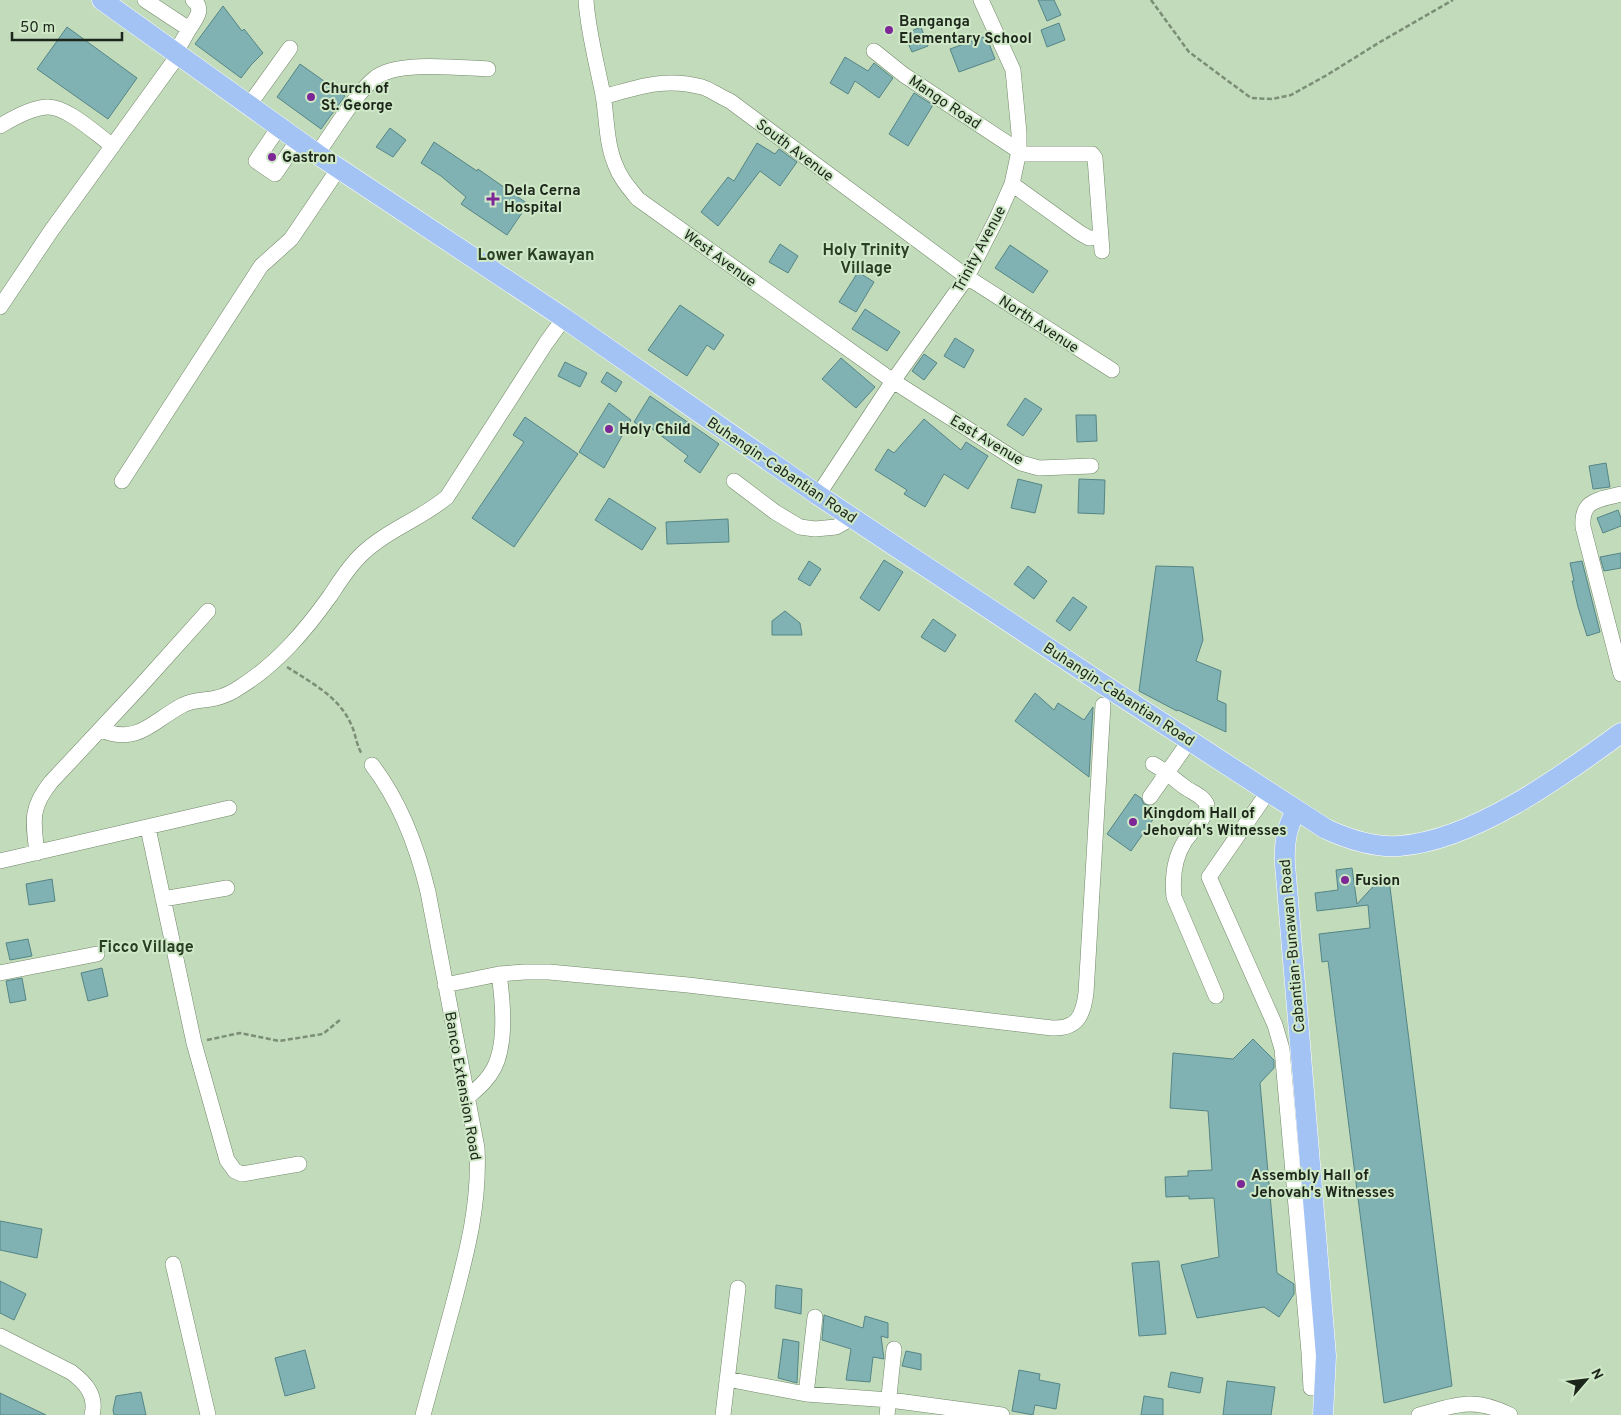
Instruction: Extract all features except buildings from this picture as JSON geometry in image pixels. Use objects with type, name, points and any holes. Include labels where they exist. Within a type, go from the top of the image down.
[{"type":"main road","name":"Buhangin-Cabantian Road","points":[[102,0],[317,154],[564,318],[818,495],[1296,811]]},
{"type":"main road","points":[[1296,811],[1326,828],[1358,841],[1397,846],[1425,842],[1468,826],[1528,797],[1621,733]]},
{"type":"main road","name":"Cabantian-Bunawan Road","points":[[1296,811],[1286,834],[1284,848],[1326,1356],[1326,1388],[1323,1415]]},
{"type":"street","points":[[145,0],[189,29]]},
{"type":"street","points":[[0,307],[51,230],[178,53],[189,29],[198,17],[199,8],[193,0]]},
{"type":"street","name":"West Avenue","points":[[586,0],[587,18],[603,97],[609,141],[614,164],[624,184],[638,199],[893,381]]},
{"type":"street","name":"Trinity Avenue","points":[[818,495],[893,381],[967,277],[1012,184],[1018,153],[1017,108],[1012,70],[981,0]]},
{"type":"street","points":[[249,105],[290,48]]},
{"type":"street","name":"Mango Road","points":[[874,51],[904,75],[1018,153]]},
{"type":"street","points":[[317,154],[364,88],[377,76],[391,70],[407,67],[488,69]]},
{"type":"street","name":"South Avenue","points":[[603,97],[649,84],[675,82],[703,87],[730,101],[967,277]]},
{"type":"street","points":[[0,126],[36,109],[55,108],[66,112],[113,146]]},
{"type":"street","points":[[279,127],[256,161],[274,174],[298,140]]},
{"type":"street","points":[[1012,184],[1080,233],[1101,244],[1095,158],[1092,154],[1018,153]]},
{"type":"street","points":[[122,481],[261,266],[291,239],[339,168]]},
{"type":"street","name":"North Avenue","points":[[967,277],[1112,370]]},
{"type":"street","points":[[101,730],[121,736],[145,729],[184,704],[198,699],[216,698],[229,694],[275,660],[302,633],[341,578],[362,554],[383,537],[432,510],[447,497],[540,351],[564,318]]},
{"type":"street","name":"East Avenue","points":[[893,381],[1021,463],[1039,468],[1091,466]]},
{"type":"street","points":[[734,481],[800,528],[836,527],[852,518]]},
{"type":"street","points":[[1621,494],[1596,500],[1585,508],[1582,516],[1583,527],[1616,634],[1621,674]]},
{"type":"street","points":[[37,853],[34,812],[41,795],[208,611]]},
{"type":"street","points":[[445,985],[499,974],[550,972],[688,985],[1052,1028],[1068,1026],[1080,1017],[1084,1008],[1086,994],[1103,705]]},
{"type":"street","points":[[1150,797],[1190,740]]},
{"type":"street","points":[[1153,764],[1204,799],[1207,805],[1205,813],[1184,842],[1175,860],[1172,885],[1174,897],[1216,996]]},
{"type":"street","name":"Banco Extension Road","points":[[372,765],[395,800],[415,844],[428,892],[477,1148],[477,1200],[466,1255],[423,1415]]},
{"type":"street","points":[[1268,792],[1209,877],[1279,1037],[1283,1062],[1311,1388],[1326,1388]]},
{"type":"street","points":[[0,861],[229,808]]},
{"type":"street","points":[[148,828],[194,1043],[227,1160],[234,1171],[242,1174],[299,1164]]},
{"type":"street","points":[[163,900],[227,888]]},
{"type":"street","points":[[0,973],[97,954]]},
{"type":"street","points":[[468,1097],[485,1082],[494,1068],[500,1053],[502,999],[499,974]]},
{"type":"street","points":[[173,1264],[208,1415]]},
{"type":"street","points":[[723,1415],[738,1288]]},
{"type":"street","points":[[806,1394],[815,1317]]},
{"type":"street","points":[[0,1336],[71,1372],[81,1380],[92,1396],[94,1405],[92,1415]]},
{"type":"street","points":[[888,1408],[894,1349]]},
{"type":"street","points":[[727,1379],[888,1408],[1002,1415]]},
{"type":"street","points":[[1419,1415],[1461,1404],[1476,1403],[1495,1407],[1510,1415]]},
{"type":"path","points":[[1151,0],[1189,52],[1252,98],[1272,99],[1291,95],[1453,0]]},
{"type":"path","points":[[275,660],[323,690],[336,702],[352,725],[360,752],[372,765]]},
{"type":"path","points":[[194,1043],[240,1033],[279,1040],[323,1034],[341,1019]]},
{"type":"place","name":"Banganga Elementary School","points":[[889,30]]},
{"type":"place","name":"Church of St. George","points":[[311,97]]},
{"type":"place","name":"Gastron","points":[[272,157]]},
{"type":"place","name":"Dela Cerna Hospital","points":[[493,199]]},
{"type":"place","name":"Holy Child","points":[[609,429]]},
{"type":"place","name":"Kingdom Hall of Jehovah's Witnesses","points":[[1133,822]]},
{"type":"place","name":"Fusion","points":[[1345,880]]},
{"type":"place","name":"Assembly Hall of Jehovah's Witnesses","points":[[1241,1184]]},
{"type":"district","name":"Lower Kawayan","points":[[536,254]]},
{"type":"district","name":"Holy Trinity Village","points":[[866,258]]},
{"type":"district","name":"Ficco Village","points":[[146,946]]}]
